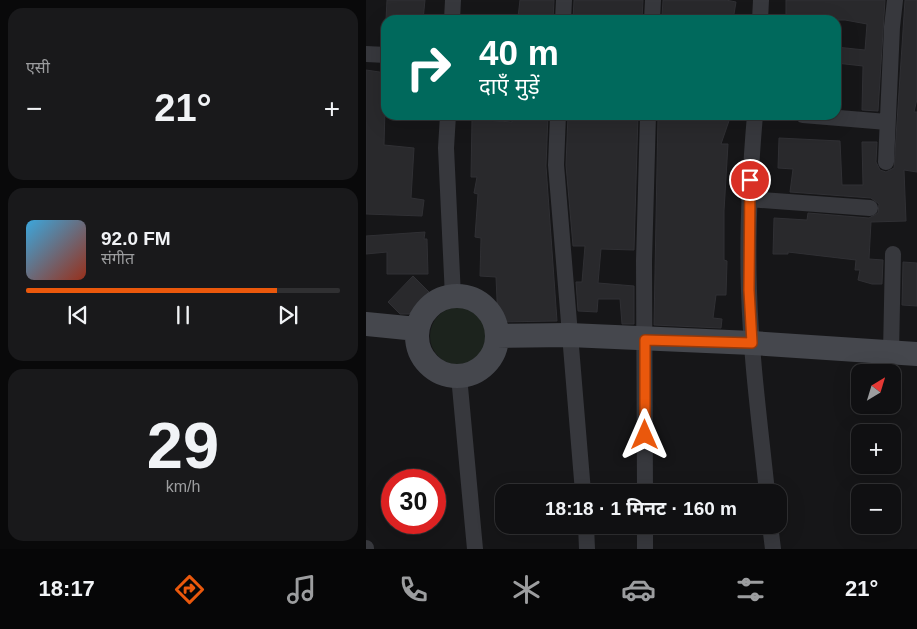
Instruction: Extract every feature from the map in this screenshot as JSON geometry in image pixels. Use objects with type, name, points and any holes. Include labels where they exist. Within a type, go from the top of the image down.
[{"type":"street","points":[[452,15],[453,0]]},
{"type":"street","points":[[563,15],[564,0]]},
{"type":"street","points":[[652,15],[653,0]]},
{"type":"street","points":[[760,15],[761,0]]},
{"type":"street","points":[[886,162],[895,0]]},
{"type":"street","points":[[366,54],[381,55]]},
{"type":"street","points":[[841,118],[887,122]]},
{"type":"street","points":[[448,120],[446,148],[453,297]]},
{"type":"street","points":[[558,120],[556,166],[582,484]]},
{"type":"street","points":[[645,484],[648,120]]},
{"type":"street","points":[[754,120],[749,199],[749,290],[752,343],[766,484]]},
{"type":"street","points":[[749,199],[870,208]]},
{"type":"street","points":[[891,353],[893,254]]},
{"type":"street","points":[[458,295],[480,302],[493,316],[497,328],[496,348],[488,362],[477,371],[460,376],[450,376],[437,370],[422,356],[418,343],[417,329],[427,309],[440,299],[458,295]]},
{"type":"street","points":[[366,324],[417,329]]},
{"type":"street","points":[[496,336],[569,335],[645,340],[752,343],[917,354]]},
{"type":"street","points":[[460,376],[475,549]]},
{"type":"street","points":[[586,534],[586,549]]},
{"type":"street","points":[[645,534],[645,549]]},
{"type":"street","points":[[771,534],[773,549]]},
{"type":"shaded area","points":[[459,307],[475,312],[483,320],[488,336],[483,352],[475,360],[459,365],[443,360],[435,352],[430,336],[435,320],[443,312]]},
{"type":"building","points":[[387,0],[425,0],[424,15],[386,15]]},
{"type":"building","points":[[520,0],[554,0],[553,15],[518,15]]},
{"type":"building","points":[[574,0],[643,0],[642,15],[573,15]]},
{"type":"building","points":[[663,0],[726,0],[736,2],[734,15],[662,15]]},
{"type":"building","points":[[786,0],[885,0],[878,111],[862,110],[863,66],[841,64],[841,48],[865,50],[867,24],[841,20],[841,15],[786,15]]},
{"type":"building","points":[[905,0],[917,0],[917,99],[914,112],[917,112],[917,172],[904,170],[906,221],[871,222],[869,259],[883,260],[882,284],[872,284],[858,280],[860,270],[855,270],[856,260],[788,252],[788,254],[773,254],[774,218],[807,220],[808,213],[869,218],[878,213],[879,204],[871,198],[790,192],[793,169],[778,168],[779,138],[840,141],[842,185],[863,185],[862,142],[877,142],[876,162],[880,170],[886,172],[894,168]]},
{"type":"building","points":[[366,70],[381,72],[381,120],[385,120],[384,145],[414,148],[411,198],[424,200],[422,216],[366,214]]},
{"type":"building","points":[[472,120],[512,122],[512,120],[548,120],[546,166],[557,321],[498,322],[496,277],[480,276],[481,238],[475,237],[478,194],[474,193],[477,177],[471,177]]},
{"type":"building","points":[[568,120],[638,120],[634,250],[601,249],[598,283],[634,286],[634,324],[622,324],[620,299],[598,299],[597,312],[578,311],[576,282],[582,282],[585,246],[573,246],[566,165]]},
{"type":"building","points":[[658,120],[729,120],[721,144],[728,144],[724,211],[724,260],[727,261],[726,295],[716,295],[713,318],[722,319],[721,328],[654,325]]},
{"type":"building","points":[[425,232],[428,274],[387,274],[387,252],[366,254],[366,236]]},
{"type":"building","points":[[903,262],[917,263],[917,306],[902,305]]},
{"type":"building","points":[[413,276],[430,293],[409,314],[400,314],[388,302]]},
{"type":"route","points":[[645,435],[645,340],[752,343],[749,290],[750,180]]}]
